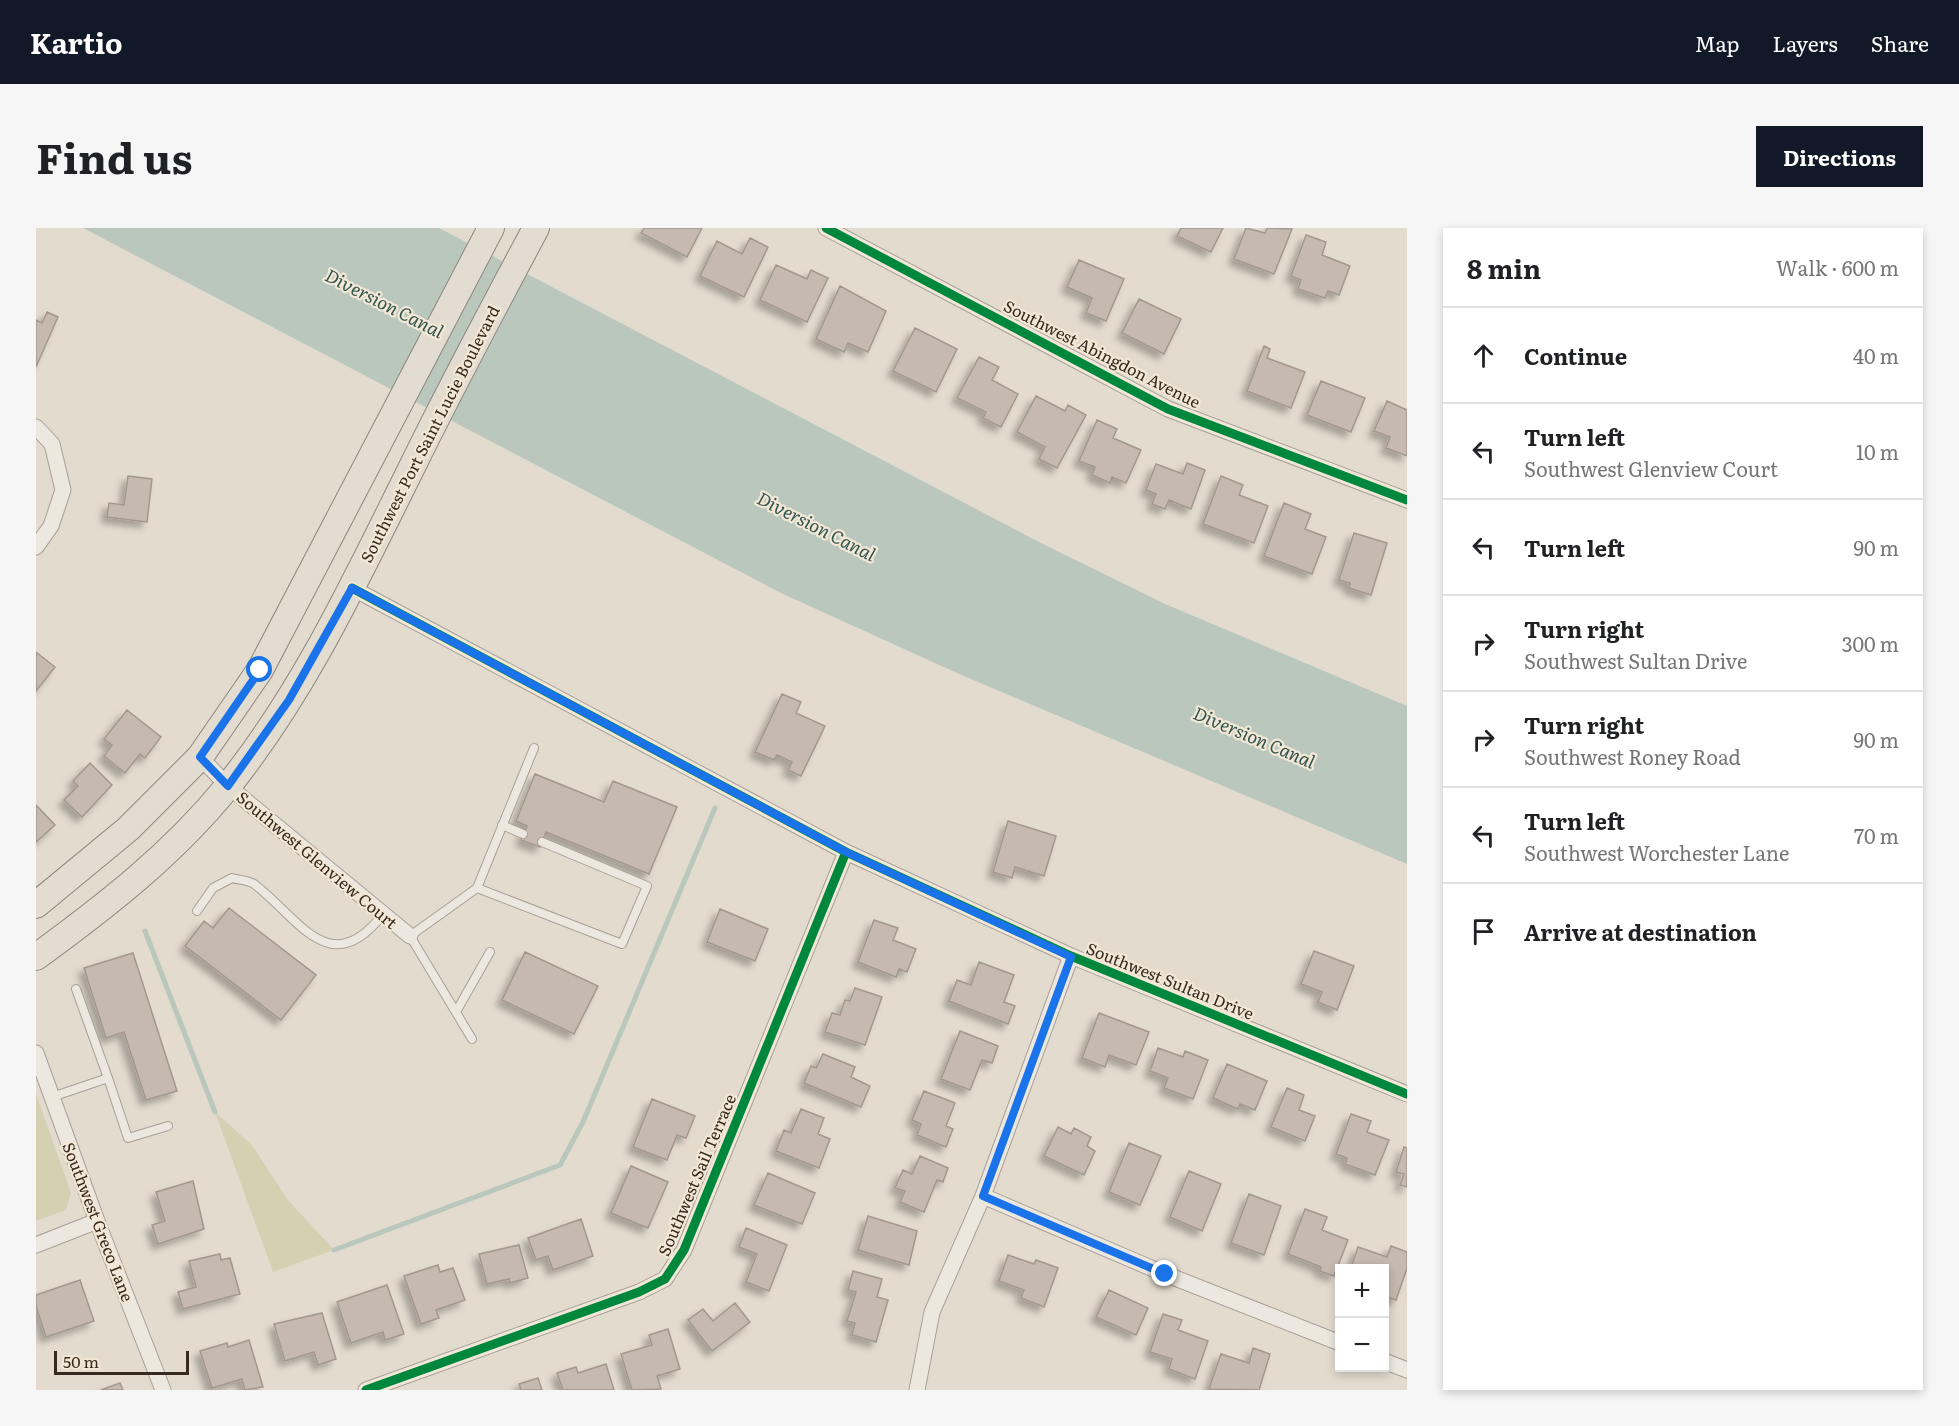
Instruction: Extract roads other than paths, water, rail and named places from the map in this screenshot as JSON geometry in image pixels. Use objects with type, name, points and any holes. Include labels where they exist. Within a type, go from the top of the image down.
[{"type":"main road","name":"Southwest Port Saint Lucie Boulevard","points":[[36,957],[113,901],[174,845],[228,786],[289,700],[352,588],[425,440],[536,228]]},
{"type":"main road","points":[[36,905],[128,829],[200,757],[260,670],[489,232]]},
{"type":"street","name":"Southwest Abingdon Avenue","points":[[826,228],[1168,409],[1407,500]]},
{"type":"street","points":[[36,427],[52,444],[63,489],[51,526],[36,547]]},
{"type":"street","name":"Southwest Sultan Drive","points":[[352,588],[846,852],[1071,957],[1407,1094]]},
{"type":"street","name":"Southwest Glenview Court","points":[[200,757],[228,786],[410,936]]},
{"type":"street","name":"Southwest Sail Terrace","points":[[366,1390],[639,1292],[666,1279],[684,1250],[846,852]]},
{"type":"street","points":[[917,1390],[932,1312],[983,1196],[1071,957]]},
{"type":"street","name":"Southwest Greco Lane","points":[[36,1053],[97,1221],[163,1390]]},
{"type":"street","points":[[983,1196],[1165,1274],[1335,1341]]},
{"type":"street","points":[[36,1245],[97,1221]]},
{"type":"street","points":[[1389,1363],[1407,1370]]},
{"type":"lane","points":[[472,1039],[410,936],[477,888],[534,748]]},
{"type":"lane","points":[[502,825],[524,834]]},
{"type":"lane","points":[[477,888],[622,944],[647,886],[542,842]]},
{"type":"lane","points":[[197,911],[213,888],[232,878],[252,883],[286,916],[318,940],[340,946],[369,933],[383,914]]},
{"type":"lane","points":[[456,1012],[490,952]]},
{"type":"lane","points":[[76,988],[128,1138],[168,1126]]},
{"type":"lane","points":[[52,1096],[108,1078]]},
{"type":"water","name":"Diversion Canal","points":[[83,228],[439,228],[1041,543],[1165,604],[1407,706],[1407,864],[957,673],[781,593]]},
{"type":"waterway","points":[[334,1250],[560,1165],[583,1122],[715,808]]},
{"type":"waterway","points":[[145,931],[215,1112]]}]
